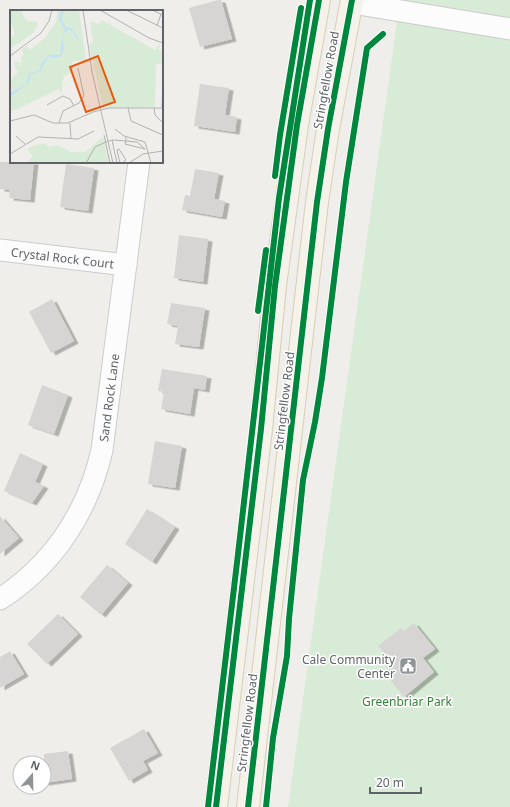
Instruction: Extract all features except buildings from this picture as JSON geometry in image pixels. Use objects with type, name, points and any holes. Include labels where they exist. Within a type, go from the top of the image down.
[{"type":"main road","name":"Stringfellow Road","points":[[216,807],[261,429],[275,286],[297,125],[319,0]]},
{"type":"main road","name":"Stringfellow Road","points":[[248,807],[317,202],[328,129],[352,2]]},
{"type":"street","points":[[352,2],[442,9],[510,29]]},
{"type":"street","name":"Sand Rock Lane","points":[[0,599],[27,579],[56,549],[69,532],[90,492],[102,450],[139,163]]},
{"type":"street","name":"Crystal Rock Court","points":[[0,250],[126,265]]},
{"type":"green space","name":"Greenbriar Park","points":[[400,0],[510,0],[510,807],[288,807]]},
{"type":"cycle path","points":[[208,807],[279,198],[310,0]]},
{"type":"cycle path","points":[[216,807],[261,429],[275,286],[297,125],[319,0]]},
{"type":"cycle path","points":[[248,807],[317,202],[328,129],[352,0]]},
{"type":"cycle path","points":[[275,176],[280,135],[301,8]]},
{"type":"cycle path","points":[[266,807],[273,738],[287,656],[289,619],[303,480],[322,378],[346,182],[367,48],[383,34]]},
{"type":"cycle path","points":[[258,311],[266,250]]},
{"type":"place","name":"Cale Community Center","points":[[408,666]]}]
